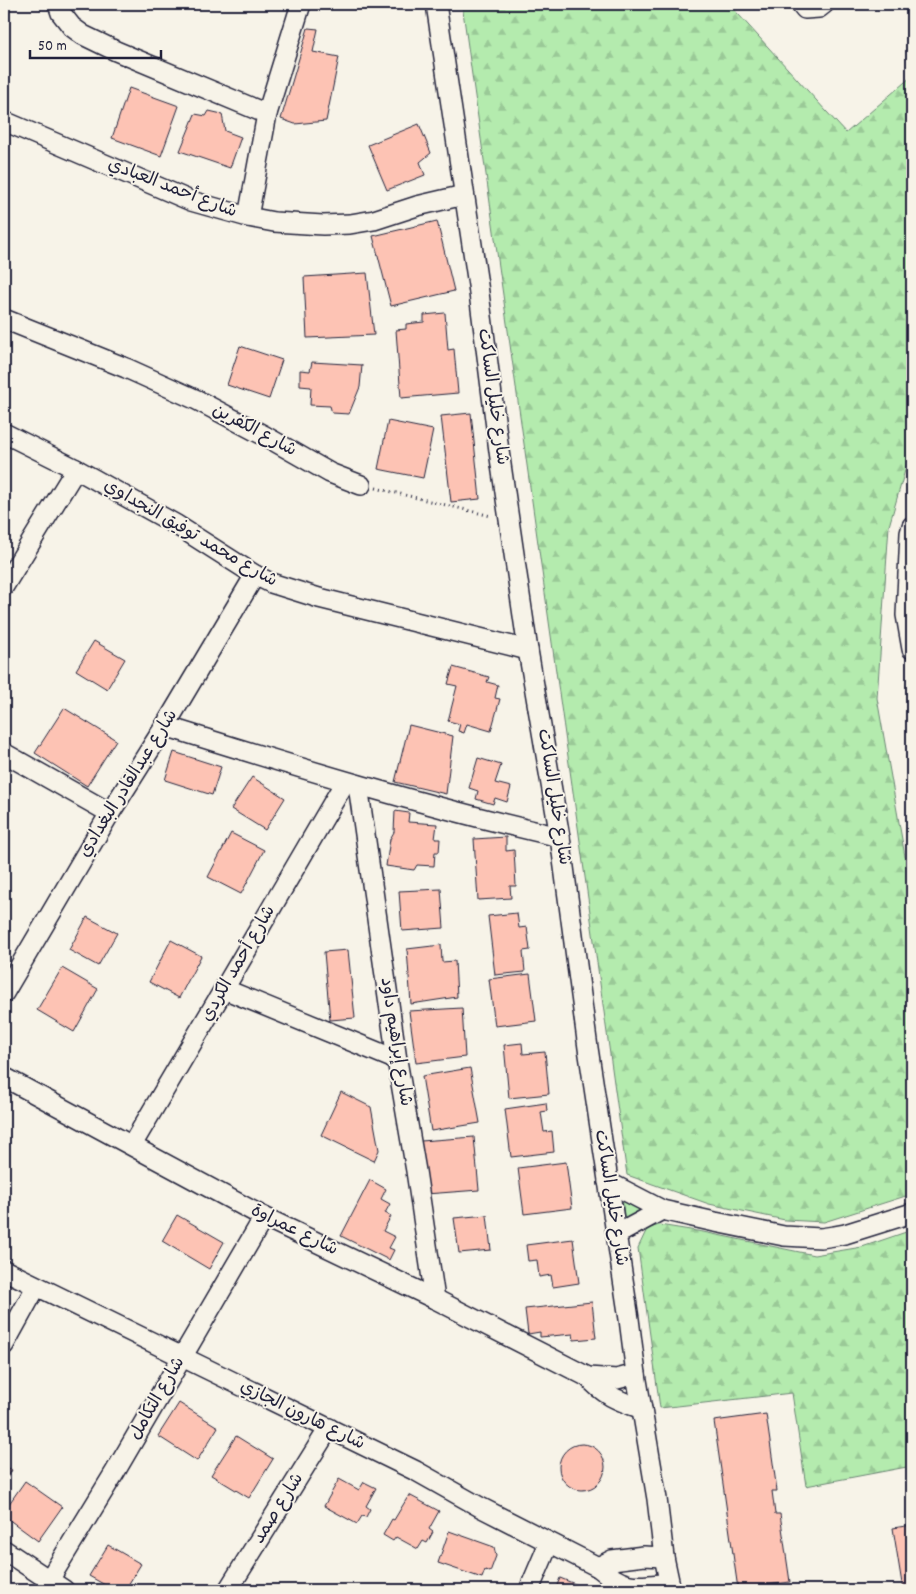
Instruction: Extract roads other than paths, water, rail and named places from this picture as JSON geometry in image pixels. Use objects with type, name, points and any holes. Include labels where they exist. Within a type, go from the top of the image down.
[{"type":"street","points":[[58,4],[61,13],[72,28],[83,35],[116,51],[268,114]]},
{"type":"street","points":[[248,217],[268,114],[301,4]]},
{"type":"street","name":"شارع خليل الساكت","points":[[436,4],[528,650],[560,837],[588,1048],[636,1374],[670,1586]]},
{"type":"street","points":[[801,4],[805,9],[819,8],[824,4]]},
{"type":"street","name":"شارع أحمد العبادي","points":[[4,122],[191,201],[248,217],[274,222],[323,225],[350,224],[374,220],[417,206],[464,195]]},
{"type":"street","name":"شارع الكفرين","points":[[4,319],[120,365],[197,400],[330,473],[361,484]]},
{"type":"street","name":"شارع محمد توفيق النجداوي","points":[[4,433],[76,469],[175,524],[255,575],[279,586],[318,598],[528,650]]},
{"type":"street","points":[[4,586],[76,469]]},
{"type":"street","points":[[912,526],[910,533],[906,615],[912,649]]},
{"type":"street","name":"شارع عبدالقادر البغدادي","points":[[4,993],[110,813],[165,726],[255,575]]},
{"type":"street","points":[[165,726],[351,783],[560,837]]},
{"type":"street","points":[[4,753],[110,813]]},
{"type":"street","name":"شارع أحمد الكردي","points":[[132,1145],[224,989],[351,783]]},
{"type":"street","name":"شارع إبراهيم داود","points":[[351,783],[416,1171],[435,1299]]},
{"type":"street","points":[[224,989],[397,1060]]},
{"type":"street","name":"شارع عمراوة","points":[[4,1077],[264,1216],[435,1299],[588,1377],[599,1389],[608,1395],[642,1409]]},
{"type":"street","points":[[608,1182],[662,1210],[784,1236],[820,1238],[845,1234],[912,1213]]},
{"type":"street","points":[[616,1235],[662,1210]]},
{"type":"street","name":"شارع التكامل","points":[[56,1585],[182,1358],[264,1216]]},
{"type":"street","name":"شارع هارون الجازي","points":[[4,1270],[416,1471],[548,1543],[598,1567],[611,1578],[623,1584],[670,1586]]},
{"type":"street","points":[[4,1345],[36,1287]]},
{"type":"street","name":"شارع عمراوة","points":[[588,1377],[617,1379],[636,1374]]},
{"type":"street","name":"شارع صمد","points":[[228,1590],[329,1428]]},
{"type":"street","points":[[529,1590],[548,1543]]},
{"type":"street","points":[[4,1550],[56,1585]]},
{"type":"street","points":[[598,1567],[612,1560],[644,1556],[664,1557]]}]
